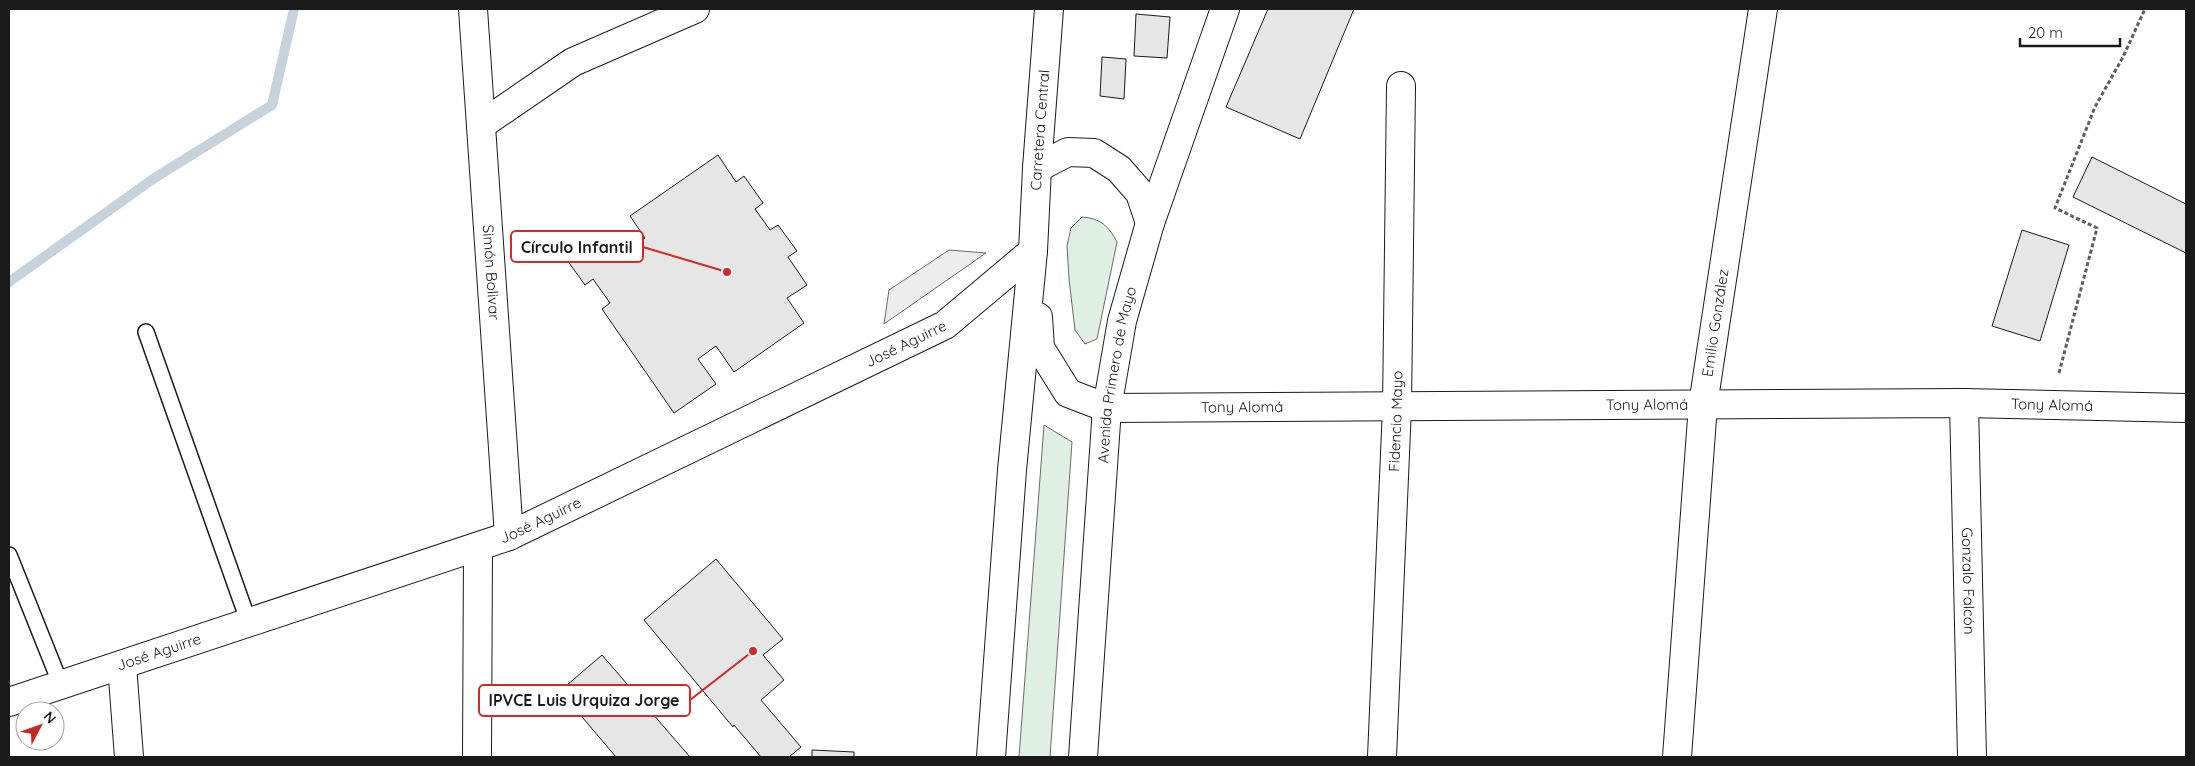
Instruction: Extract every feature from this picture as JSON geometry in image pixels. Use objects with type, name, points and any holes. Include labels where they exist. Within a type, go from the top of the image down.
[{"type":"street","name":"Simón Bolivar","points":[[473,9],[509,536]]},
{"type":"street","points":[[481,125],[573,62],[695,9]]},
{"type":"street","name":"Carretera Central","points":[[1033,251],[1049,9]]},
{"type":"street","name":"Avenida Primero de Mayo","points":[[1083,757],[1107,408],[1122,321],[1150,222],[1225,9]]},
{"type":"street","name":"Emilio González","points":[[1677,757],[1703,405],[1763,9]]},
{"type":"street","name":"Fidencio Mayo","points":[[1382,757],[1397,407],[1401,86]]},
{"type":"street","points":[[1037,168],[1068,152],[1094,153],[1119,168],[1140,194],[1150,222]]},
{"type":"street","points":[[1033,251],[1040,348],[1068,393],[1107,408]]},
{"type":"street","points":[[991,757],[1012,470],[1033,251]]},
{"type":"street","name":"José Aguirre","points":[[9,702],[509,536],[945,325],[1033,251]]},
{"type":"street","name":"Tony Alomá","points":[[1107,408],[1964,403],[2186,408]]},
{"type":"street","name":"Gonzalo Falcón","points":[[1964,403],[1972,757]]},
{"type":"street","points":[[477,757],[478,547]]},
{"type":"street","points":[[122,666],[130,757]]},
{"type":"lane","points":[[146,332],[249,623]]},
{"type":"lane","points":[[9,555],[61,685]]},
{"type":"path","points":[[2050,405],[2097,228],[2055,208],[2095,107],[2123,57],[2145,9]]},
{"type":"green space","points":[[1082,217],[1094,219],[1104,224],[1117,242],[1097,339],[1085,344],[1075,330],[1067,246],[1071,228]]},
{"type":"green space","points":[[1044,425],[1072,442],[1050,757],[1019,757]]},
{"type":"shaded area","points":[[949,250],[986,253],[884,324],[889,290]]},
{"type":"building","points":[[1268,9],[1354,9],[1300,139],[1226,107]]},
{"type":"building","points":[[1136,14],[1170,17],[1167,58],[1134,56]]},
{"type":"building","points":[[1102,57],[1126,59],[1124,99],[1100,96]]},
{"type":"building","points":[[718,155],[736,182],[744,176],[763,203],[755,209],[770,230],[778,225],[797,251],[788,257],[807,285],[787,298],[804,323],[734,372],[716,346],[698,359],[716,384],[674,413],[602,309],[610,303],[593,279],[585,285],[567,260],[607,232],[623,254],[645,238],[630,216]]},
{"type":"building","points":[[2092,157],[2186,204],[2186,253],[2073,197]]},
{"type":"building","points":[[2022,230],[2069,245],[2040,341],[1992,326]]},
{"type":"building","points":[[716,559],[783,639],[763,655],[784,680],[761,700],[801,747],[789,757],[761,757],[734,725],[733,727],[644,620]]},
{"type":"building","points":[[602,655],[690,757],[616,757],[560,691]]},
{"type":"building","points":[[812,750],[854,752],[854,757],[812,757]]},
{"type":"waterway","points":[[9,282],[153,179],[272,105],[294,9]]},
{"type":"place","name":"Círculo Infantil","points":[[727,272]]},
{"type":"place","name":"IPVCE Luis Urquiza Jorge","points":[[753,651]]}]
